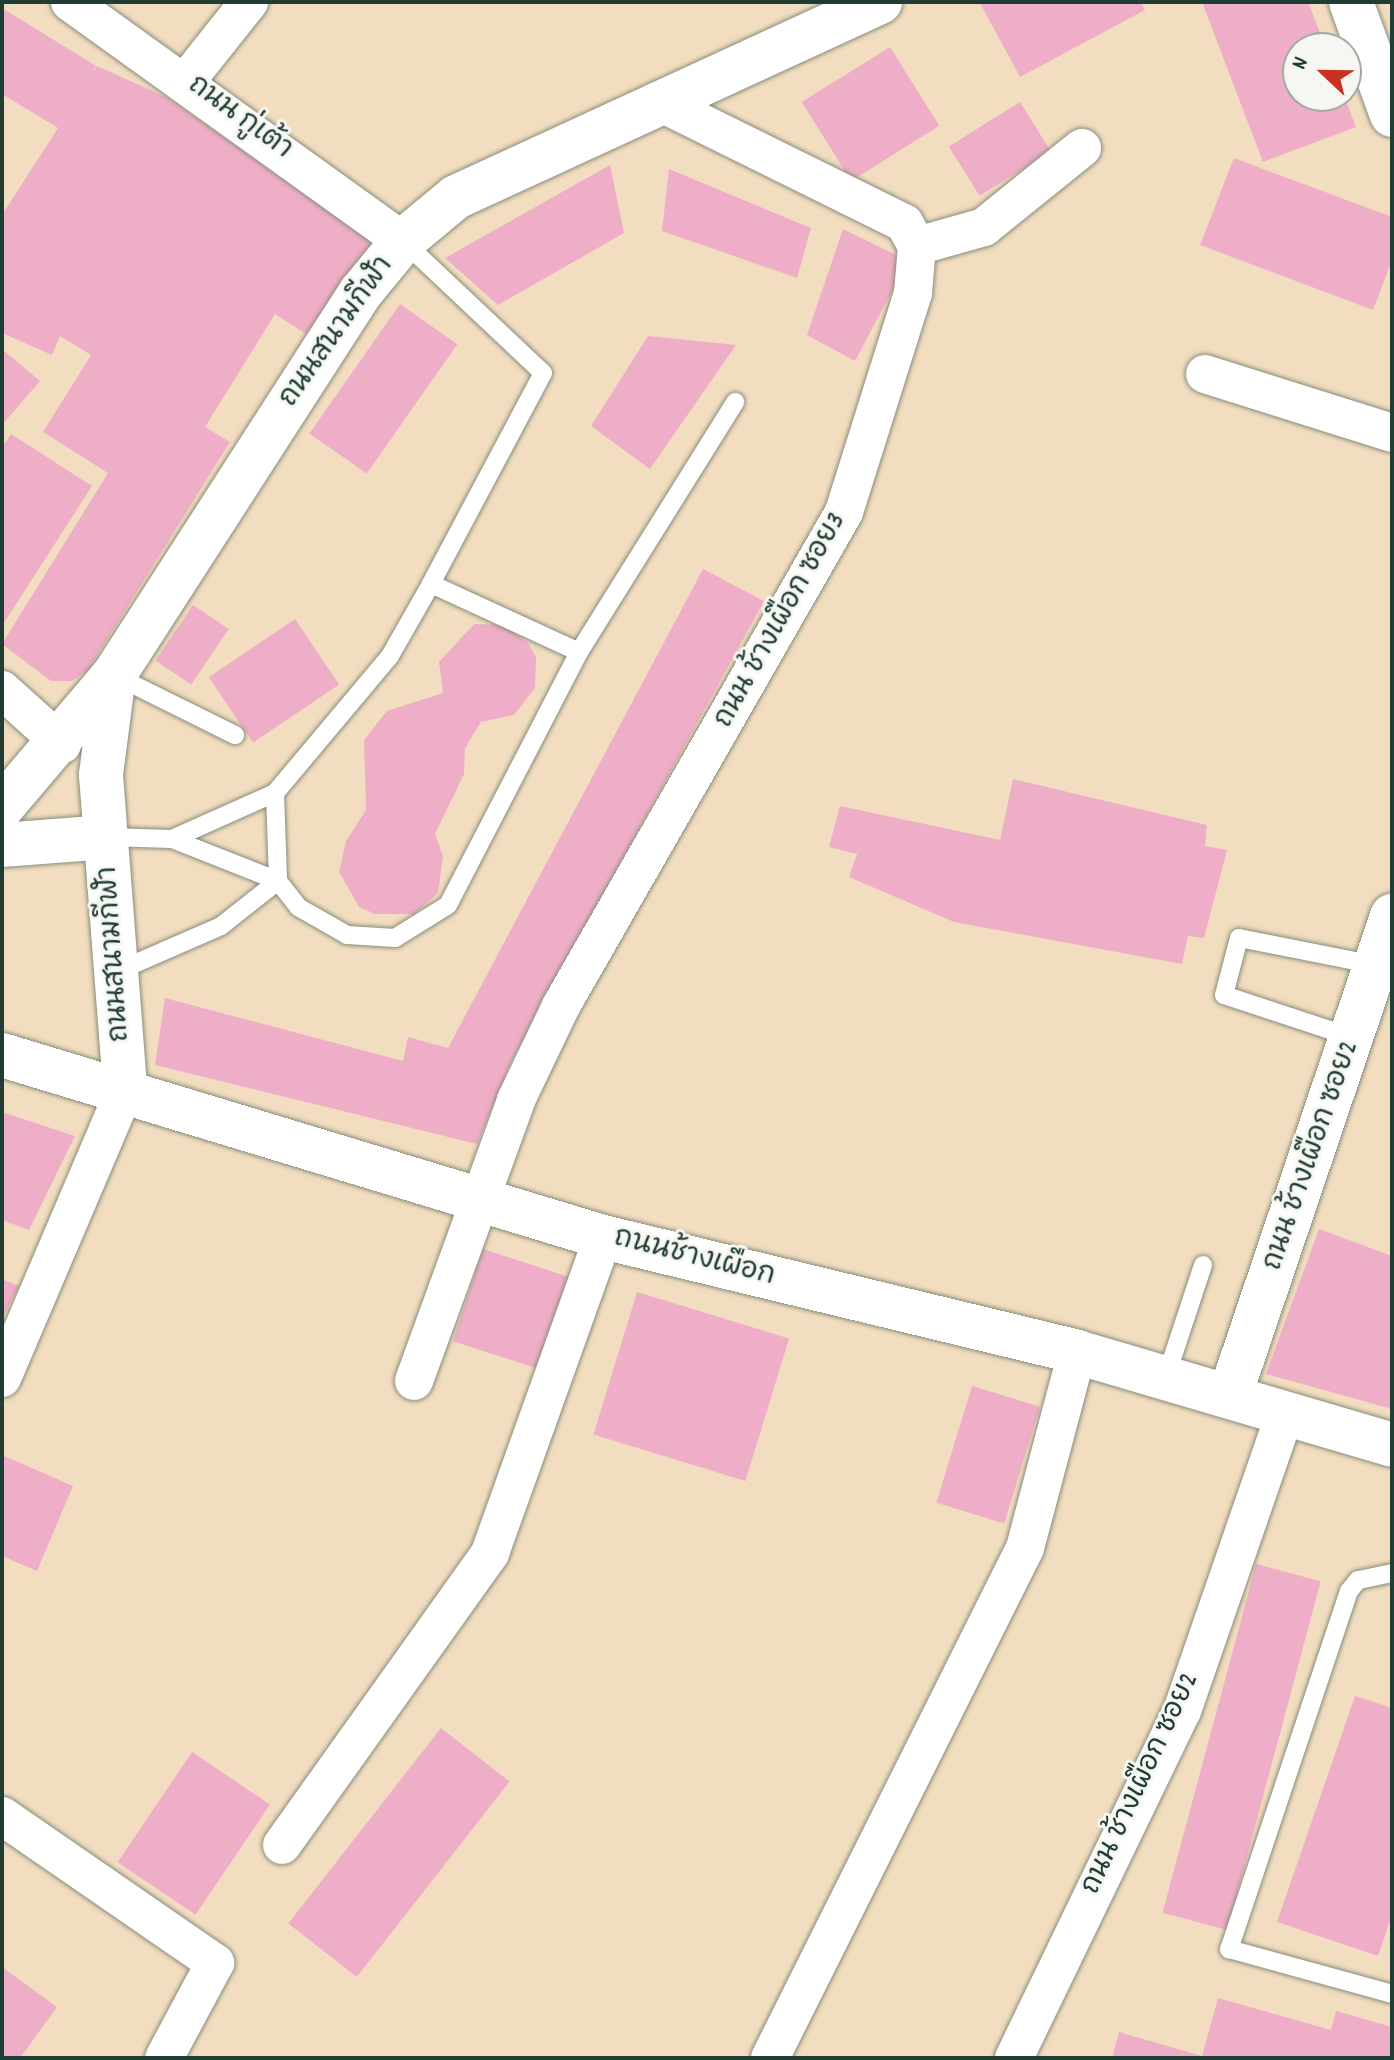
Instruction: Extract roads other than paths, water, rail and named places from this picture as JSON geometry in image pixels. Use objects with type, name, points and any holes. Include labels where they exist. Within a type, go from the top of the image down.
[{"type":"street","name":"ถนน กู่เต้า","points":[[70,2],[187,80],[403,241]]},
{"type":"street","points":[[187,80],[249,2]]},
{"type":"street","name":"ถนนสนามกีฬา","points":[[2,807],[62,744],[114,675],[361,292],[403,241],[456,197],[657,101],[880,2]]},
{"type":"street","points":[[1351,2],[1384,62],[1392,115]]},
{"type":"street","points":[[657,101],[904,223],[917,246],[984,227],[1082,148]]},
{"type":"street","name":"ถนน ช้างเผือก ซอย3","points":[[414,1381],[516,1100],[561,1006],[844,512],[913,293],[917,246]]},
{"type":"street","points":[[1205,374],[1392,433]]},
{"type":"street","name":"ถนนสนามกีฬา","points":[[114,675],[103,729],[107,837],[125,1090]]},
{"type":"street","points":[[2,690],[62,744]]},
{"type":"street","points":[[2,845],[107,837]]},
{"type":"street","name":"ถนน ช้างเผือก ซอย2","points":[[1230,1395],[1354,1038],[1392,916]]},
{"type":"street","name":"ถนนช้างเผือก","points":[[2,1055],[603,1237],[1077,1352],[1392,1445]]},
{"type":"street","points":[[2,1378],[125,1090]]},
{"type":"street","points":[[282,1845],[490,1553],[603,1237]]},
{"type":"street","points":[[770,2058],[1025,1548],[1077,1352]]},
{"type":"street","name":"ถนน ช้างเผือก ซอย2","points":[[1014,2058],[1182,1711],[1285,1413]]},
{"type":"street","points":[[2,1816],[215,1963],[164,2058]]},
{"type":"lane","points":[[172,839],[275,793],[390,656],[543,373],[403,241]]},
{"type":"lane","points":[[107,837],[172,839],[278,881],[298,907],[347,935],[395,938],[420,928],[448,905],[579,652],[735,402]]},
{"type":"lane","points":[[431,584],[579,652]]},
{"type":"lane","points":[[114,675],[235,735]]},
{"type":"lane","points":[[275,793],[278,881]]},
{"type":"lane","points":[[118,971],[209,933],[278,881]]},
{"type":"lane","points":[[1354,1038],[1224,995],[1239,938],[1377,966]]},
{"type":"lane","points":[[1166,1377],[1203,1265]]},
{"type":"lane","points":[[1392,1573],[1358,1580],[1349,1591],[1229,1949],[1392,1994]]}]
